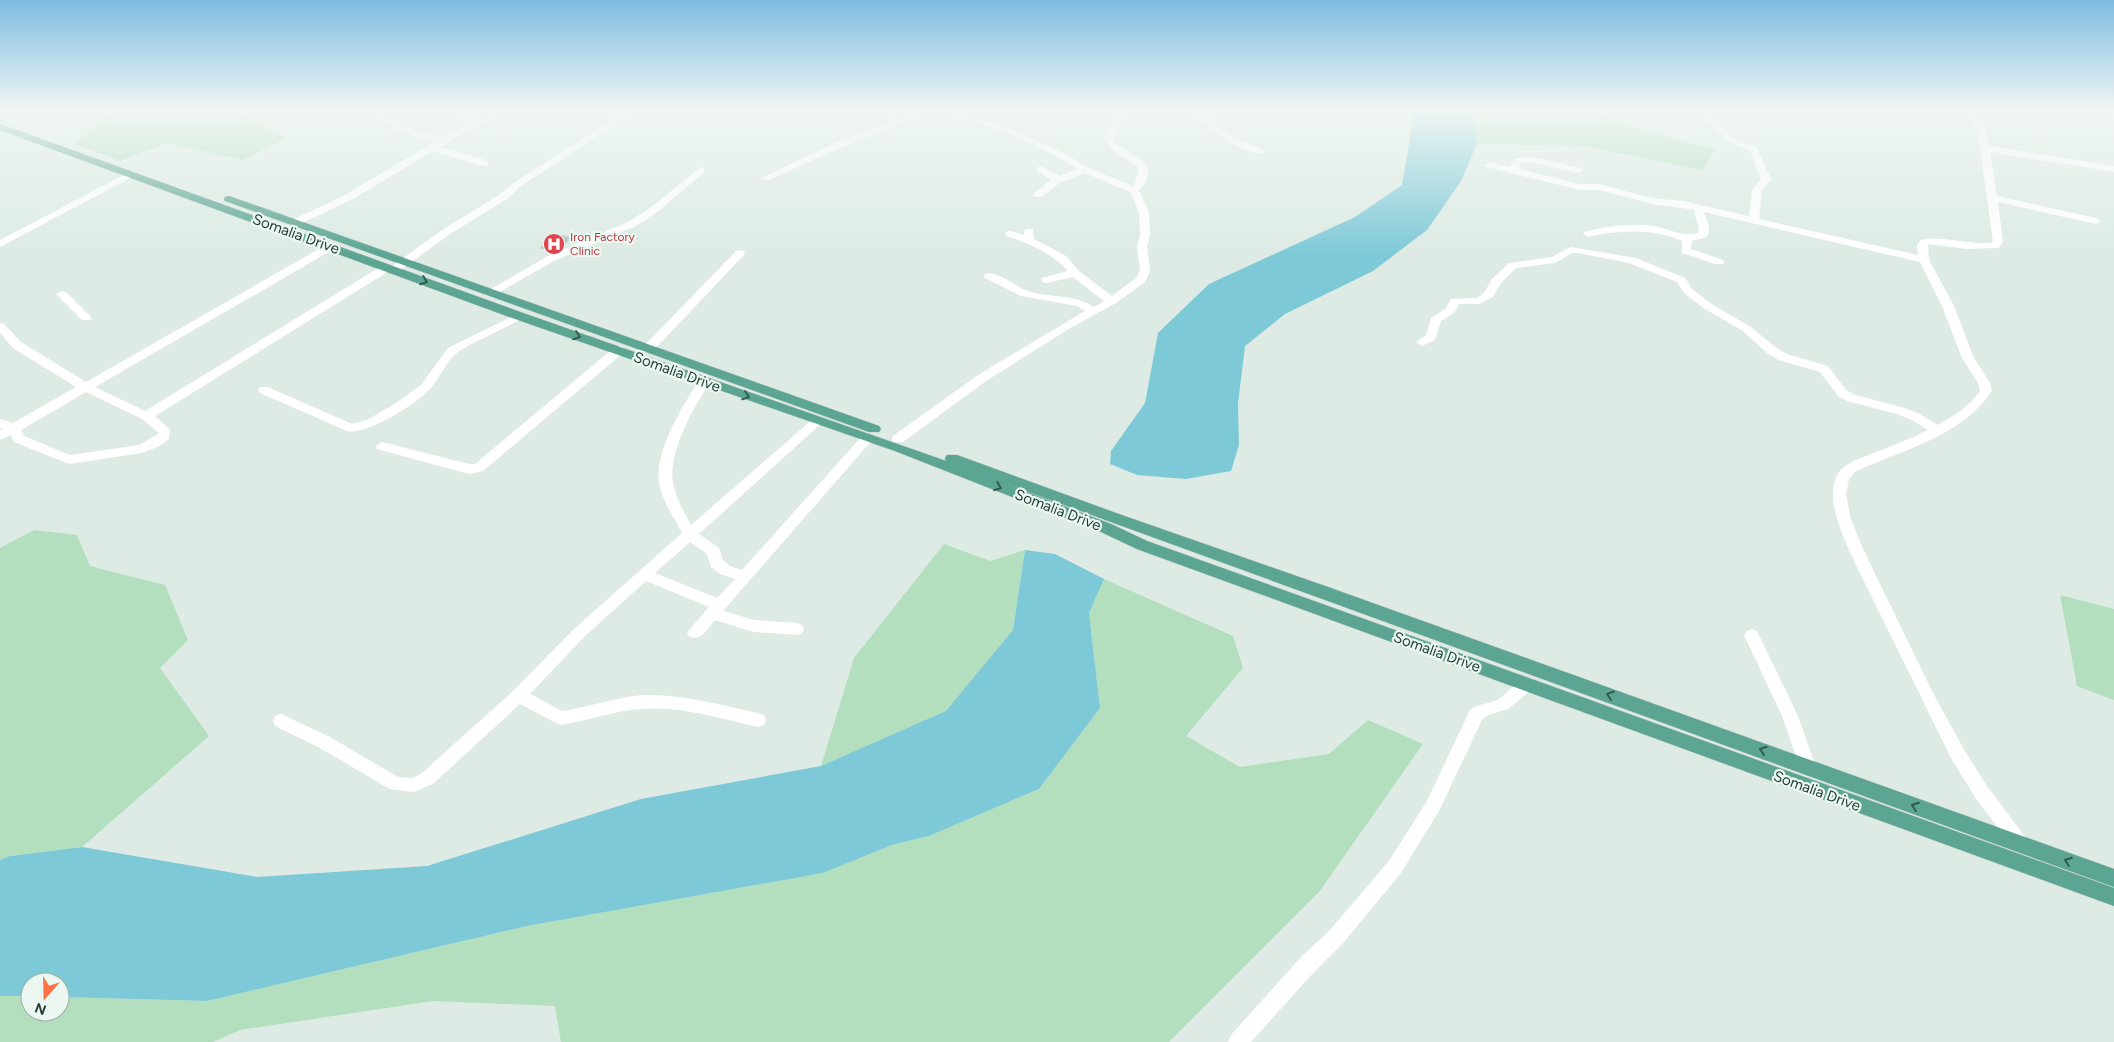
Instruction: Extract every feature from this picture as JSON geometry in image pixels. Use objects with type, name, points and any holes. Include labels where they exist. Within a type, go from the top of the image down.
[{"type":"main road","name":"Somalia Drive","points":[[83,157],[330,247],[490,292],[2114,878]]},
{"type":"main road","name":"Somalia Drive","points":[[113,157],[296,222],[395,266],[519,316],[620,350],[704,382],[900,448],[1106,528],[1142,545],[2114,897]]},
{"type":"street","points":[[296,222],[347,198],[418,157]]},
{"type":"street","points":[[464,157],[485,164]]},
{"type":"street","points":[[146,416],[395,266],[503,197],[518,184],[561,157]]},
{"type":"street","points":[[766,178],[813,157]]},
{"type":"street","points":[[898,439],[982,378],[1112,301],[1141,280],[1145,272],[1142,246],[1145,235],[1144,212],[1134,190],[1085,170],[1063,157]]},
{"type":"street","points":[[1128,157],[1143,166],[1144,170],[1140,184],[1134,190]]},
{"type":"street","points":[[1754,222],[1758,186],[1764,184],[1766,178],[1757,157]]},
{"type":"street","points":[[1987,157],[1998,242],[1995,246],[1966,246],[1924,242],[1922,246],[1924,260],[1948,306],[1968,358],[1984,383],[1986,391],[1981,398],[1956,420],[1920,440],[1851,468],[1844,475],[1840,483],[1840,502],[1862,564],[1921,684],[1968,772],[1989,804],[2020,844]]},
{"type":"street","points":[[2039,157],[2114,169]]},
{"type":"street","points":[[1516,172],[1514,166],[1517,161],[1528,159],[1578,170]]},
{"type":"street","points":[[1490,165],[1580,187],[1604,188],[1652,201],[1683,204],[1924,260]]},
{"type":"street","points":[[1040,169],[1058,180]]},
{"type":"street","points":[[490,292],[552,258],[634,222],[655,209],[701,170]]},
{"type":"street","points":[[1038,195],[1058,180],[1085,170]]},
{"type":"street","points":[[0,244],[131,174]]},
{"type":"street","points":[[1991,198],[2096,221]]},
{"type":"street","points":[[1588,234],[1606,231],[1650,229],[1672,232],[1687,239],[1703,235],[1706,230],[1705,223],[1699,213],[1700,208]]},
{"type":"street","points":[[1010,234],[1029,236],[1062,258],[1075,272],[1112,301]]},
{"type":"street","points":[[1687,239],[1686,251],[1719,262]]},
{"type":"street","points":[[0,436],[87,388],[330,247]]},
{"type":"street","points":[[1422,342],[1431,337],[1432,324],[1438,316],[1450,310],[1455,301],[1479,301],[1489,295],[1496,281],[1513,265],[1555,260],[1570,250],[1578,250],[1641,262],[1681,280],[1688,291],[1709,307],[1746,329],[1771,350],[1783,357],[1824,369],[1842,393],[1851,398],[1916,417],[1937,430]]},
{"type":"street","points":[[648,349],[740,253]]},
{"type":"street","points":[[1046,280],[1075,272]]},
{"type":"street","points":[[989,276],[1025,294],[1080,303],[1094,311]]},
{"type":"street","points":[[62,294],[86,318]]},
{"type":"street","points":[[264,390],[351,428],[372,423],[425,388],[452,351],[519,316]]},
{"type":"street","points":[[0,326],[17,346],[87,388],[146,416],[164,430],[164,436],[155,443],[142,448],[85,459],[69,460],[19,439],[14,428],[0,422]]},
{"type":"street","points":[[382,446],[469,469],[478,468],[620,350]]},
{"type":"street","points":[[704,382],[684,413],[665,468],[666,484],[672,501],[689,534],[714,552],[716,563],[725,570],[744,576]]},
{"type":"street","points":[[281,720],[324,742],[396,784],[414,785],[428,778],[519,696],[579,633],[818,421]]},
{"type":"street","points":[[695,632],[868,438]]},
{"type":"street","points":[[644,574],[716,609],[743,625],[764,629],[797,629]]},
{"type":"street","points":[[1752,635],[1790,716],[1808,767]]},
{"type":"street","points":[[1238,1042],[1307,965],[1336,936],[1395,867],[1433,806],[1480,710],[1498,706],[1526,684]]},
{"type":"street","points":[[519,696],[560,718],[644,702],[678,703],[758,720]]},
{"type":"green space","points":[[108,157],[132,157],[120,161]]},
{"type":"green space","points":[[228,157],[250,157],[243,160]]},
{"type":"green space","points":[[1637,157],[1711,157],[1702,170]]},
{"type":"green space","points":[[34,530],[77,535],[90,566],[165,585],[188,640],[160,668],[209,736],[82,847],[10,856],[0,860],[0,548]]},
{"type":"green space","points":[[944,544],[990,561],[1025,550],[1013,630],[946,712],[821,766],[854,658]]},
{"type":"green space","points":[[1104,579],[1233,636],[1243,668],[1186,736],[1240,767],[1329,754],[1368,720],[1423,744],[1319,892],[1169,1042],[561,1042],[555,1006],[433,1001],[240,1030],[213,1042],[0,1042],[0,996],[20,996],[20,1022],[70,1022],[70,997],[207,1001],[527,926],[823,873],[892,845],[929,836],[1039,789],[1100,708],[1089,613]]},
{"type":"green space","points":[[2060,595],[2114,609],[2114,700],[2077,686]]},
{"type":"water","points":[[1407,157],[1472,157],[1461,181],[1427,230],[1373,271],[1285,314],[1245,346],[1238,403],[1239,445],[1231,471],[1186,479],[1137,475],[1110,464],[1111,451],[1145,403],[1158,333],[1209,284],[1355,217],[1402,185]]},
{"type":"water","points":[[1025,550],[1055,554],[1104,579],[1089,613],[1100,708],[1039,789],[929,836],[892,845],[823,873],[527,926],[207,1001],[70,997],[70,972],[20,972],[20,996],[0,996],[0,860],[10,856],[82,847],[257,877],[427,866],[641,799],[821,766],[946,711],[1013,630]]},
{"type":"building","name":"Iron Factory Clinic","points":[[558,234],[573,238],[553,252],[540,248]]},
{"type":"place","name":"Iron Factory Clinic","points":[[554,244]]}]
